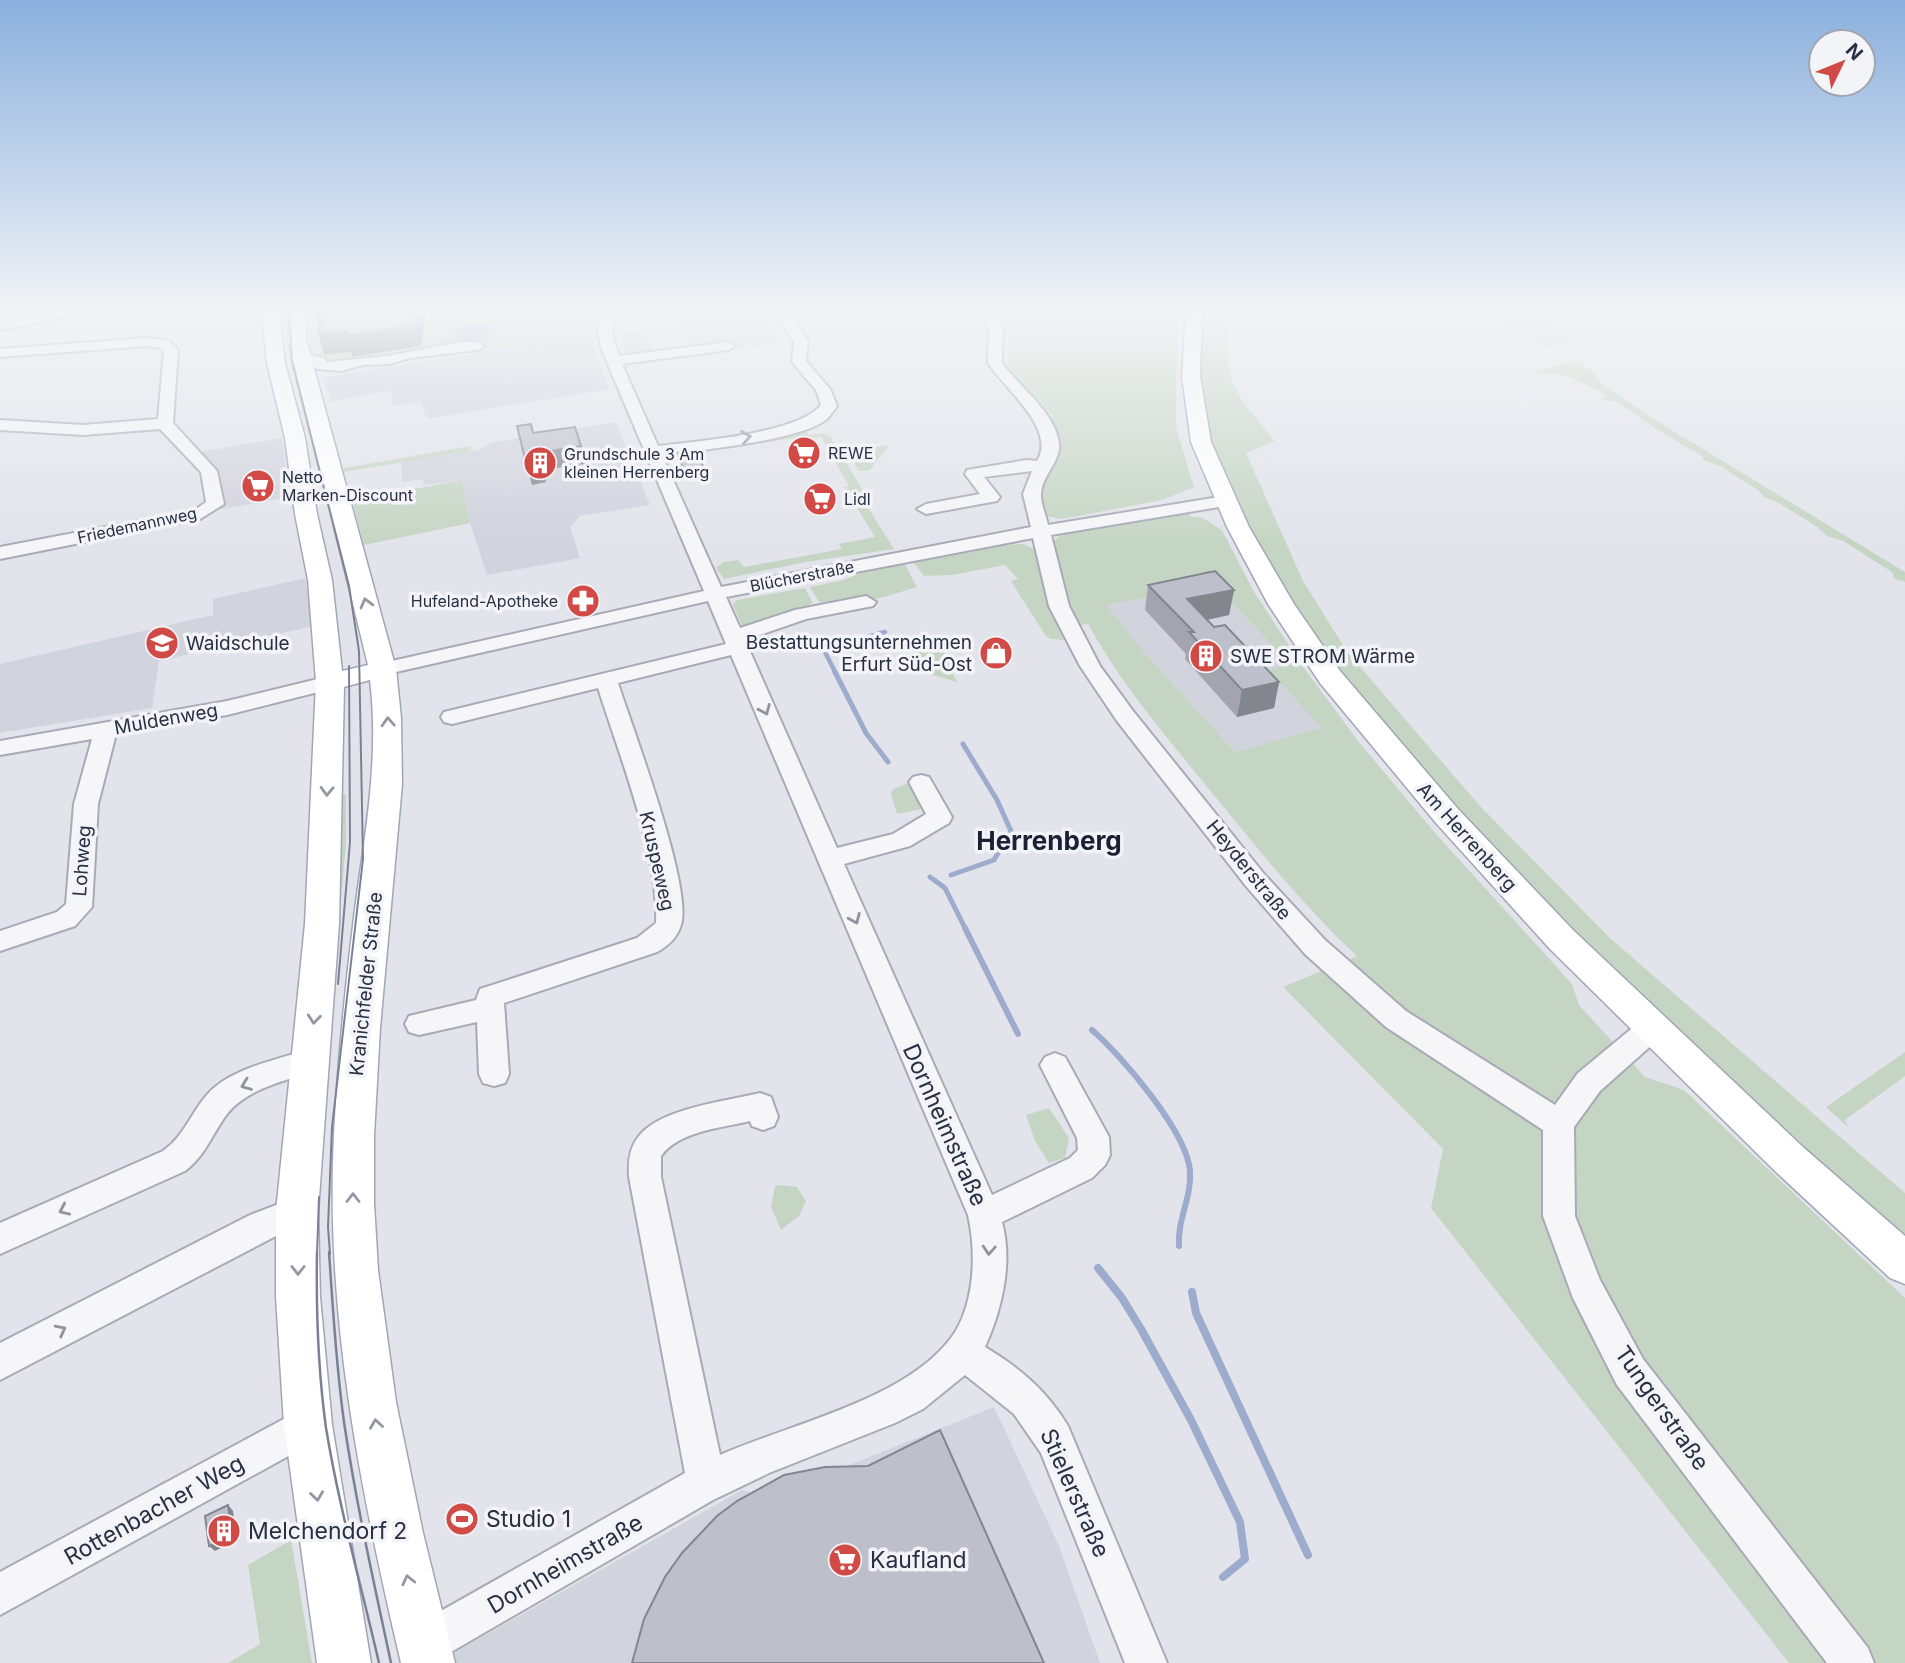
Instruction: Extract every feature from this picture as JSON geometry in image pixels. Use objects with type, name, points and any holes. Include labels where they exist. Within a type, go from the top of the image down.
[{"type":"main road","points":[[282,389],[295,438],[304,504],[320,580],[330,682],[322,924],[310,1061],[280,1219],[298,1297],[307,1425],[344,1663]]},
{"type":"main road","name":"Kranichfelder Straße","points":[[311,389],[383,669],[389,724],[389,775],[371,919],[356,1087],[353,1227],[361,1317],[382,1472],[426,1654]]},
{"type":"main road","name":"Am Herrenberg","points":[[1192,389],[1201,442],[1225,501],[1302,638],[1355,708],[1455,826],[1561,939],[1651,1028],[1905,1264]]},
{"type":"main road","points":[[330,682],[383,669]]},
{"type":"street","points":[[0,425],[116,431],[165,423],[168,389]]},
{"type":"street","name":"Dornheimstraße","points":[[426,1654],[706,1483],[735,1468],[898,1402],[928,1384],[962,1353],[976,1327],[983,1298],[990,1242],[984,1215],[626,389]]},
{"type":"street","points":[[654,451],[784,431],[810,423],[829,406],[828,398],[820,389]]},
{"type":"street","name":"Heyderstraße","points":[[1015,389],[1048,430],[1052,446],[1032,494],[1039,532],[1059,606],[1090,666],[1125,716],[1291,922],[1333,964],[1396,1019],[1559,1124]]},
{"type":"street","name":"Friedemannweg","points":[[0,553],[200,514],[209,509],[215,504],[209,471],[165,423]]},
{"type":"street","points":[[926,509],[991,496],[973,474],[1027,465],[1043,467]]},
{"type":"street","name":"Blücherstraße","points":[[383,669],[715,594],[1039,532],[1225,501]]},
{"type":"street","points":[[452,718],[606,680],[736,642],[818,606],[866,602]]},
{"type":"street","name":"Kruspeweg","points":[[419,1024],[491,1008],[490,997],[648,945],[663,934],[669,925],[670,910],[657,846],[606,680]]},
{"type":"street","name":"Muldenweg","points":[[0,748],[227,708],[330,682]]},
{"type":"street","name":"Lohweg","points":[[0,942],[65,919],[79,907],[86,804],[106,730]]},
{"type":"street","points":[[829,859],[901,840],[940,817],[920,782]]},
{"type":"street","points":[[491,1008],[494,1073]]},
{"type":"street","points":[[1559,1124],[1589,1082],[1651,1028]]},
{"type":"street","points":[[0,1239],[174,1161],[189,1152],[222,1099],[234,1090],[310,1061]]},
{"type":"street","points":[[984,1215],[1081,1168],[1094,1155],[1093,1137],[1055,1065]]},
{"type":"street","points":[[706,1483],[645,1177],[645,1157],[653,1142],[676,1128],[760,1106],[763,1117]]},
{"type":"street","name":"Tungerstraße","points":[[1559,1124],[1559,1216],[1585,1287],[1630,1372],[1853,1663]]},
{"type":"street","points":[[0,1362],[280,1219]]},
{"type":"street","name":"Stielerstraße","points":[[962,1353],[991,1371],[1021,1396],[1040,1416],[1052,1436],[1087,1515],[1146,1663]]},
{"type":"street","name":"Rottenbacher Weg","points":[[0,1594],[307,1425]]},
{"type":"shaded area","points":[[327,389],[609,389],[427,419],[421,402],[393,406],[391,391],[326,402],[330,398]]},
{"type":"shaded area","points":[[616,422],[650,505],[580,516],[570,527],[580,558],[487,575],[470,523],[462,480],[424,485],[422,479],[402,482],[401,461],[478,450],[493,442]]},
{"type":"shaded area","points":[[282,438],[290,497],[217,510],[220,503],[217,473],[210,461],[200,452]]},
{"type":"shaded area","name":"Waidschule","points":[[305,578],[313,626],[159,661],[152,708],[0,733],[0,664],[213,615],[213,599]]},
{"type":"shaded area","points":[[1215,585],[1291,665],[1270,670],[1323,728],[1235,752],[1105,605]]},
{"type":"shaded area","points":[[994,1407],[1059,1546],[1100,1663],[453,1663],[450,1655],[742,1490],[767,1498]]},
{"type":"green space","points":[[1026,389],[1176,389],[1176,427],[1194,487],[1162,500],[1062,519],[1046,516],[1039,494],[1045,419],[1054,417]]},
{"type":"green space","points":[[1200,389],[1236,389],[1275,441],[1246,453],[1303,581],[1348,653],[1480,806],[1611,939],[1905,1193],[1905,1250],[1518,879],[1337,675],[1272,569],[1245,518],[1206,431]]},
{"type":"green space","points":[[1594,389],[1608,389],[1905,572],[1905,582],[1895,579],[1892,572],[1843,541],[1827,536],[1816,526],[1764,497],[1758,490],[1720,466],[1704,460],[1702,456],[1616,401],[1601,400],[1607,396]]},
{"type":"green space","points":[[805,430],[809,435],[823,433],[830,436],[870,502],[867,506],[894,549],[806,562],[724,579],[716,568],[723,562],[738,560],[744,567],[842,549],[839,544],[875,537],[844,487],[849,486],[821,437],[803,437],[700,452],[695,456],[677,459],[674,454]]},
{"type":"green space","points":[[889,445],[869,471],[859,471],[847,451]]},
{"type":"green space","points":[[471,446],[471,451],[344,472],[344,468]]},
{"type":"green space","points":[[462,480],[470,523],[364,545],[350,493],[420,488]]},
{"type":"green space","points":[[1189,513],[1191,517],[1201,517],[1222,530],[1253,590],[1301,664],[1358,741],[1436,834],[1572,984],[1579,1005],[1645,1077],[1684,1090],[1905,1298],[1905,1663],[1789,1663],[1431,1208],[1443,1149],[1283,987],[1357,956],[1280,875],[1176,748],[1129,688],[1088,624],[1074,626],[1051,544],[1068,533]],"holes":[[[1215,585],[1291,665],[1269,670],[1322,728],[1235,752],[1150,659],[1106,605]]]},
{"type":"green space","points":[[1023,544],[1034,549],[1047,600],[1065,640],[1051,639],[1045,635],[1011,581],[1018,579],[1005,565],[952,575],[924,576],[913,562],[1004,545]]},
{"type":"green space","points":[[904,563],[917,587],[880,598],[830,604],[819,602],[810,587],[844,580],[865,571]]},
{"type":"green space","points":[[805,588],[813,603],[810,603],[812,609],[744,630],[733,605],[737,600]]},
{"type":"green space","points":[[941,646],[957,682],[906,667],[919,648]]},
{"type":"green space","points":[[909,783],[922,809],[897,814],[891,794],[893,789]]},
{"type":"green space","points":[[346,794],[346,843],[337,949],[332,950],[337,796]]},
{"type":"green space","points":[[1905,1052],[1905,1076],[1845,1120],[1848,1127],[1826,1107]]},
{"type":"green space","points":[[1049,1108],[1069,1138],[1065,1158],[1049,1163],[1035,1141],[1026,1115]]},
{"type":"green space","points":[[775,1186],[797,1187],[806,1201],[799,1216],[781,1230],[771,1207]]},
{"type":"green space","points":[[291,1540],[312,1663],[228,1663],[260,1644],[248,1565]]},
{"type":"building","points":[[531,424],[533,433],[575,427],[581,446],[538,453],[542,465],[527,467],[517,426]]},
{"type":"building","points":[[694,451],[705,469],[685,472],[676,453]]},
{"type":"building","points":[[1215,571],[1234,590],[1187,599],[1214,627],[1225,625],[1279,682],[1242,690],[1189,632],[1194,632],[1148,585]]},
{"type":"building","name":"Kaufland","points":[[940,1430],[1044,1663],[632,1663],[644,1619],[665,1577],[682,1553],[717,1516],[737,1501],[784,1475],[825,1467],[868,1466]]},
{"type":"building","points":[[228,1505],[232,1535],[209,1546],[205,1516]]},
{"type":"waterway","points":[[835,672],[825,652],[839,645],[885,632]]},
{"type":"waterway","points":[[835,672],[866,733],[888,762]]},
{"type":"waterway","points":[[951,875],[994,860],[1011,831],[997,800],[963,744]]},
{"type":"waterway","points":[[930,877],[945,888],[1018,1034]]},
{"type":"waterway","points":[[1092,1030],[1120,1058],[1151,1096],[1178,1136],[1186,1155],[1190,1181],[1180,1227],[1179,1246]]},
{"type":"waterway","points":[[1098,1268],[1122,1298],[1141,1329],[1191,1420],[1240,1522],[1245,1559],[1223,1577]]},
{"type":"waterway","points":[[1192,1292],[1196,1313],[1308,1555]]},
{"type":"tram line","points":[[299,389],[349,586],[359,651],[363,859],[332,1127],[328,1227],[330,1254]]},
{"type":"tram line","points":[[338,984],[350,842],[349,666]]},
{"type":"tram line","points":[[317,1254],[319,1197]]},
{"type":"tram line","points":[[329,1252],[344,1422],[391,1663]]},
{"type":"tram line","points":[[317,1254],[318,1340],[326,1428],[379,1663]]},
{"type":"place","name":"REWE","points":[[804,453]]},
{"type":"place","name":"Grundschule 3 Am kleinen Herrenberg","points":[[540,463]]},
{"type":"place","name":"Netto Marken-Discount","points":[[258,486]]},
{"type":"place","name":"Lidl","points":[[820,499]]},
{"type":"place","name":"Hufeland-Apotheke","points":[[583,601]]},
{"type":"place","name":"Waidschule","points":[[162,643]]},
{"type":"place","name":"Bestattungsunternehmen Erfurt Süd-Ost","points":[[996,653]]},
{"type":"place","name":"SWE STROM Wärme","points":[[1206,656]]},
{"type":"place","name":"Studio 1","points":[[462,1519]]},
{"type":"place","name":"Melchendorf 2","points":[[224,1531]]},
{"type":"place","name":"Kaufland","points":[[845,1560]]},
{"type":"district","name":"Herrenberg","points":[[1049,840]]}]
